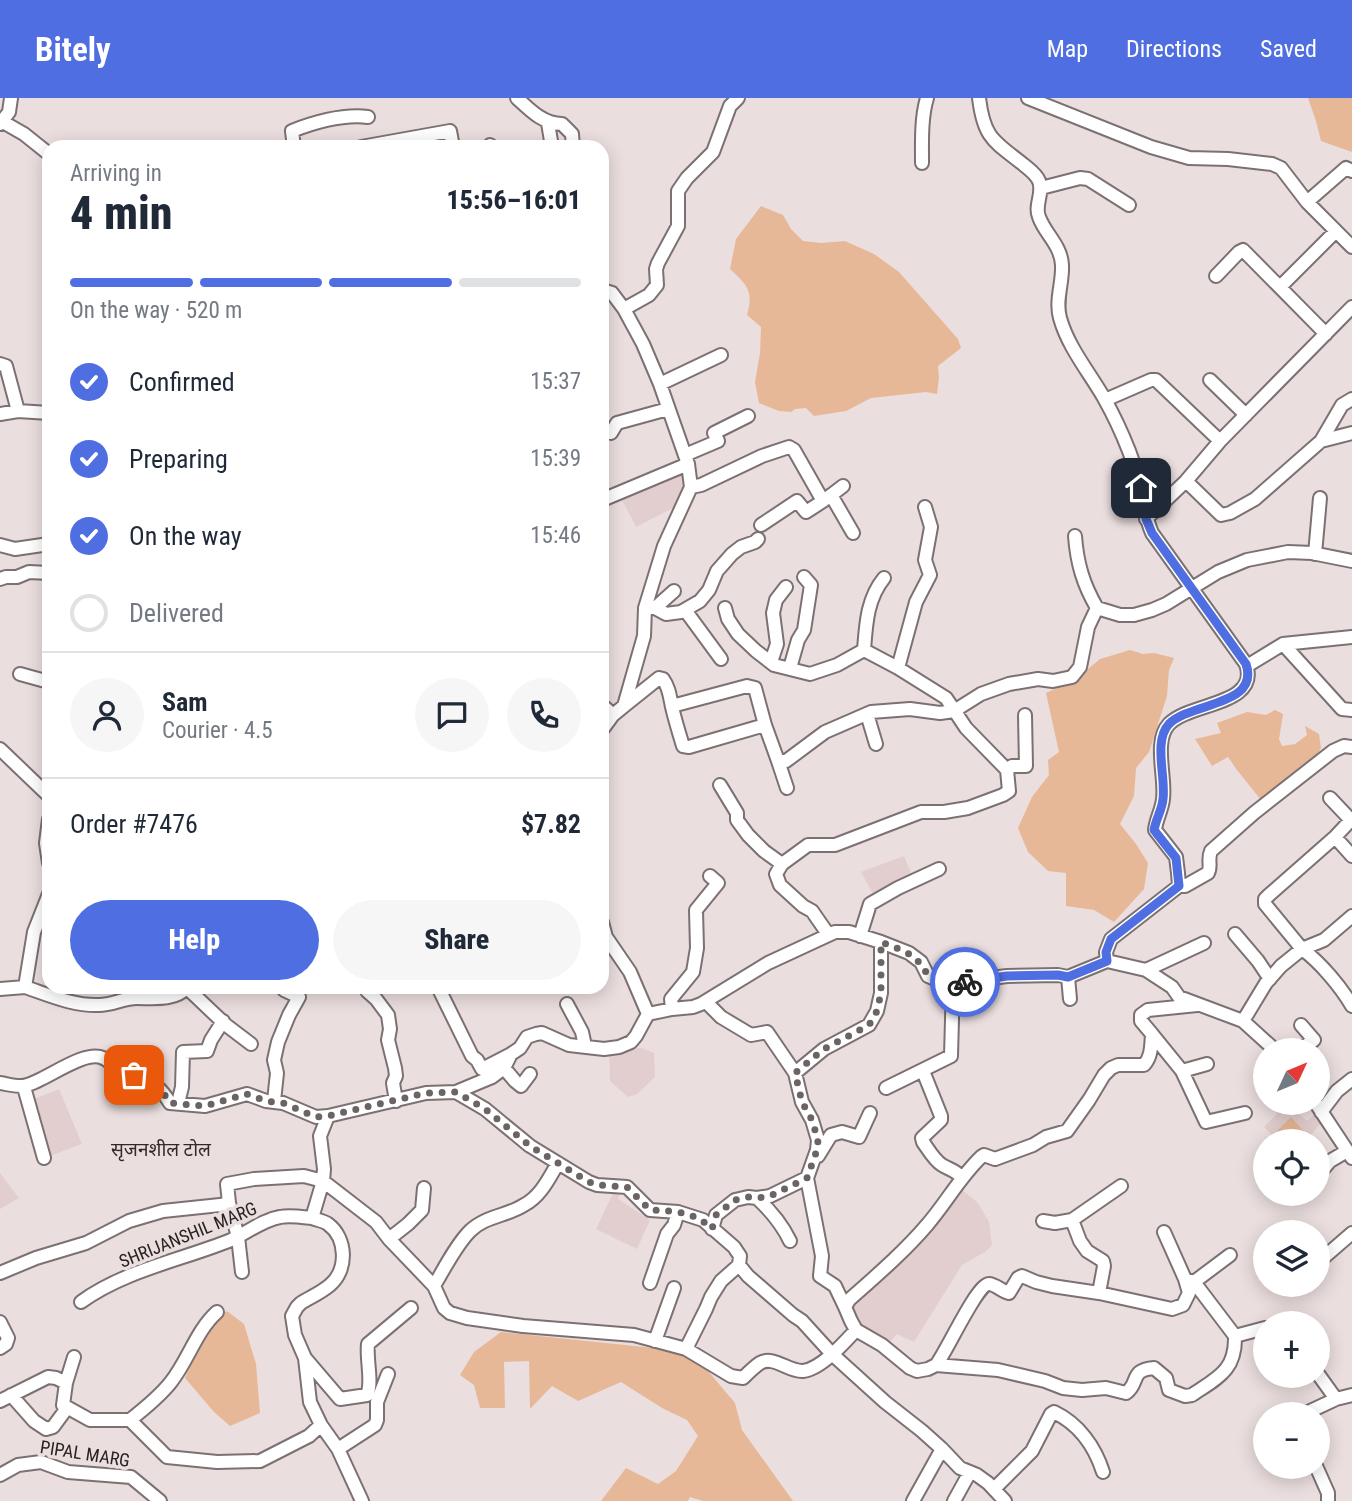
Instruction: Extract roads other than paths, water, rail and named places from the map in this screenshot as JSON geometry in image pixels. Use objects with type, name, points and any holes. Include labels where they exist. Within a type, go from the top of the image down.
[{"type":"street","points":[[11,98],[9,112],[1,123],[24,134],[42,148]]},
{"type":"street","points":[[517,98],[548,122],[562,124],[572,134],[572,140]]},
{"type":"street","points":[[624,309],[649,295],[657,285],[658,263],[678,226],[678,191],[713,152],[730,106],[738,98]]},
{"type":"street","points":[[922,163],[927,98]]},
{"type":"street","points":[[1028,98],[1151,147],[1189,158],[1272,164],[1280,168],[1307,202],[1352,247]]},
{"type":"street","points":[[980,99],[981,116],[989,135],[1037,176],[1041,188],[1038,215],[1058,247],[1062,265],[1058,301],[1061,320],[1077,354],[1105,400],[1136,469],[1146,519],[1152,533],[1247,666],[1249,673],[1247,682],[1230,699],[1186,712],[1164,730],[1161,744],[1164,797],[1154,830],[1176,858],[1179,886]]},
{"type":"street","points":[[294,140],[292,131],[315,123],[353,116],[368,117]]},
{"type":"street","points":[[548,122],[551,140]]},
{"type":"street","points":[[400,140],[450,131],[452,140]]},
{"type":"street","points":[[1307,202],[1346,168],[1352,171]]},
{"type":"street","points":[[1041,188],[1080,178],[1088,179],[1129,205]]},
{"type":"street","points":[[1280,287],[1336,231]]},
{"type":"street","points":[[1216,276],[1243,250],[1326,334]]},
{"type":"street","points":[[609,292],[624,309],[660,384],[687,460],[691,487],[664,546],[644,636],[624,706]]},
{"type":"street","points":[[1146,519],[1186,481],[1220,441],[1352,307]]},
{"type":"street","points":[[660,384],[721,355]]},
{"type":"street","points":[[0,364],[6,366],[18,411]]},
{"type":"street","points":[[1105,400],[1156,380],[1220,441]]},
{"type":"street","points":[[1210,380],[1246,415]]},
{"type":"street","points":[[1186,481],[1221,515],[1230,513],[1255,499],[1321,441],[1342,405],[1352,399]]},
{"type":"street","points":[[611,432],[617,423],[668,409]]},
{"type":"street","points":[[0,414],[18,411],[42,413]]},
{"type":"street","points":[[609,497],[687,460],[718,441],[714,433],[748,416]]},
{"type":"street","points":[[1321,441],[1352,433]]},
{"type":"street","points":[[691,487],[789,447],[794,450],[853,533]]},
{"type":"street","points":[[761,525],[797,501],[806,512],[843,486]]},
{"type":"street","points":[[1315,554],[1320,498]]},
{"type":"street","points":[[898,668],[916,601],[930,575],[925,560],[931,527],[925,507]]},
{"type":"street","points":[[778,761],[786,761],[825,732],[867,713],[910,709],[940,713],[954,711],[981,694],[1009,684],[1072,677],[1080,667],[1088,626],[1097,608],[1077,559],[1075,536]]},
{"type":"street","points":[[650,608],[666,614],[681,612],[700,601],[709,590],[717,570],[741,547],[758,539]]},
{"type":"street","points":[[0,545],[15,549],[42,545]]},
{"type":"street","points":[[1097,608],[1120,615],[1134,615],[1152,610],[1218,572],[1247,560],[1288,552],[1352,561]]},
{"type":"street","points":[[0,579],[29,572],[42,573]]},
{"type":"street","points":[[790,668],[805,621],[811,585],[804,577]]},
{"type":"street","points":[[864,650],[870,602],[884,578]]},
{"type":"street","points":[[771,662],[777,645],[773,614],[776,600],[786,587]]},
{"type":"street","points":[[650,608],[674,591]]},
{"type":"street","points":[[725,608],[738,634],[774,665],[810,674],[838,665],[864,650]]},
{"type":"street","points":[[685,610],[720,659]]},
{"type":"street","points":[[1247,666],[1283,644],[1352,637]]},
{"type":"street","points":[[1283,644],[1342,709],[1352,710]]},
{"type":"street","points":[[828,934],[812,911],[780,885],[776,874],[782,864],[808,845],[835,845],[921,812],[968,808],[1009,791],[1007,770],[966,728],[946,698],[864,650]]},
{"type":"street","points":[[20,674],[42,680]]},
{"type":"street","points":[[609,720],[659,678],[666,682],[683,747],[765,726]]},
{"type":"street","points":[[672,706],[747,686],[755,688],[787,788]]},
{"type":"street","points":[[609,711],[613,715]]},
{"type":"street","points":[[867,713],[876,744]]},
{"type":"street","points":[[1007,770],[1012,766],[1027,766],[1026,715]]},
{"type":"street","points":[[1107,961],[1106,952],[1111,939],[1179,886],[1185,886],[1208,873],[1211,851],[1254,813],[1333,751],[1344,746],[1352,747]]},
{"type":"street","points":[[0,749],[42,789]]},
{"type":"street","points":[[720,785],[737,813],[737,820],[748,835],[782,864]]},
{"type":"street","points":[[1330,797],[1349,818],[1349,822],[1265,899],[1265,904],[1352,1006]]},
{"type":"street","points":[[1335,837],[1352,856]]},
{"type":"street","points":[[860,936],[870,904],[939,869]]},
{"type":"street","points":[[672,1009],[671,999],[693,971],[697,948],[696,910],[718,883],[710,876]]},
{"type":"street","points":[[25,987],[34,932],[42,912]]},
{"type":"street","points":[[1243,1021],[1281,966],[1302,949],[1324,940],[1352,916]]},
{"type":"street","points":[[441,994],[472,1056],[482,1069],[520,1048],[527,1037],[542,1033],[569,1045],[604,1049],[619,1047],[631,1042],[648,1014],[693,1007],[706,1002],[755,969],[828,934],[849,932],[909,953],[921,962],[928,976],[944,983],[1007,976],[1068,977],[1107,961],[1146,970],[1172,987],[1179,997],[1243,1021],[1263,1038]]},
{"type":"street","points":[[1235,934],[1270,979]]},
{"type":"street","points":[[795,1073],[824,1049],[869,1025],[877,1011],[881,993],[881,942]]},
{"type":"street","points":[[1146,970],[1204,943]]},
{"type":"street","points":[[609,945],[630,972],[648,1014]]},
{"type":"street","points":[[1068,977],[1070,999]]},
{"type":"street","points":[[886,1088],[951,1056],[953,983]]},
{"type":"street","points":[[0,989],[25,987],[42,993]]},
{"type":"street","points":[[46,994],[74,1003],[101,1005],[133,998],[160,999],[181,994]]},
{"type":"street","points":[[195,994],[251,1044]]},
{"type":"street","points":[[274,1101],[277,1073],[274,1060],[278,1042],[299,997],[293,994]]},
{"type":"street","points":[[370,994],[388,1015],[388,1040],[395,1068],[393,1083],[396,1101]]},
{"type":"street","points":[[706,1002],[721,1017],[751,1035],[767,1032],[795,1073],[802,1102],[812,1120],[818,1140],[807,1178],[822,1256],[821,1276],[835,1286],[856,1331],[882,1345],[910,1368],[917,1371],[936,1365],[998,1370],[1063,1388],[1106,1388],[1126,1393],[1142,1370],[1154,1368],[1166,1378],[1169,1390],[1185,1396],[1192,1395],[1225,1372],[1233,1356],[1235,1336],[1190,1280],[1164,1232]]},
{"type":"street","points":[[567,1004],[582,1032],[585,1046]]},
{"type":"street","points":[[1197,1005],[1146,1011],[1141,1015],[1142,1021],[1182,1071],[1206,1122],[1245,1113]]},
{"type":"street","points":[[178,1102],[182,1087],[183,1052],[206,1051],[223,1021]]},
{"type":"street","points":[[1301,1025],[1312,1038]]},
{"type":"street","points":[[845,1307],[849,1300],[904,1250],[984,1155],[995,1159],[1046,1137],[1067,1132],[1111,1068],[1118,1065],[1143,1065],[1146,1062],[1151,1050],[1152,1034]]},
{"type":"street","points":[[0,1083],[24,1087],[70,1064],[93,1056],[103,1057],[153,1083],[162,1090],[170,1103],[205,1106],[247,1094],[266,1101],[283,1103],[316,1117],[426,1093],[456,1092],[492,1077],[505,1068],[511,1054]]},
{"type":"street","points":[[1182,1071],[1207,1064]]},
{"type":"street","points":[[505,1068],[521,1086],[530,1074]]},
{"type":"street","points":[[923,1071],[941,1116],[941,1120],[922,1138],[923,1142],[938,1162],[956,1171],[962,1178]]},
{"type":"street","points":[[1330,1097],[1352,1079]]},
{"type":"street","points":[[24,1087],[44,1158]]},
{"type":"street","points":[[456,1092],[485,1109],[530,1146],[589,1182],[627,1187],[650,1210],[678,1212],[703,1220],[734,1247],[740,1256],[739,1265],[721,1281],[686,1349]]},
{"type":"street","points":[[812,1165],[831,1135],[842,1132],[859,1137],[870,1113]]},
{"type":"street","points":[[1323,1115],[1349,1155],[1330,1161]]},
{"type":"street","points":[[328,1116],[320,1136],[323,1181],[312,1218],[329,1224],[340,1240],[344,1256],[332,1284],[297,1307],[292,1316],[295,1335],[305,1358],[340,1399],[367,1395],[370,1390],[366,1354],[368,1344],[411,1308]]},
{"type":"street","points":[[434,1286],[470,1230],[482,1221],[524,1205],[544,1188],[558,1163]]},
{"type":"street","points":[[242,1272],[227,1184],[254,1179],[304,1176],[323,1181],[376,1222],[434,1286],[444,1308],[450,1313],[467,1318],[523,1326],[634,1335],[686,1349],[731,1376],[743,1378],[762,1362],[772,1361],[786,1368],[807,1370],[832,1354],[856,1331]]},
{"type":"street","points":[[712,1229],[716,1215],[735,1200],[770,1196],[807,1178]]},
{"type":"street","points":[[1043,1221],[1055,1223],[1072,1220],[1121,1186]]},
{"type":"street","points":[[389,1239],[422,1210],[424,1188]]},
{"type":"street","points":[[757,1198],[773,1213],[790,1241]]},
{"type":"street","points":[[0,1273],[36,1258],[86,1243],[129,1221],[163,1210],[229,1203]]},
{"type":"street","points":[[650,1283],[667,1234],[674,1225],[678,1212]]},
{"type":"street","name":"SHRIJANSHIL MARG","points":[[81,1302],[94,1293],[145,1270],[237,1237],[267,1221],[279,1217],[312,1218]]},
{"type":"street","points":[[1072,1220],[1087,1251],[1103,1261],[1099,1293]]},
{"type":"street","points":[[1330,1252],[1352,1233]]},
{"type":"street","points":[[1190,1280],[1230,1255]]},
{"type":"street","points":[[739,1265],[748,1276],[802,1321],[832,1354],[885,1402],[942,1448],[960,1468],[977,1475],[1005,1501]]},
{"type":"street","points":[[936,1365],[972,1302],[987,1284],[1009,1293],[1022,1276],[1052,1286],[1172,1309],[1178,1308],[1186,1301],[1190,1280]]},
{"type":"street","points":[[655,1341],[674,1288]]},
{"type":"street","points":[[74,1357],[63,1405],[90,1420],[130,1420],[170,1383],[207,1321],[218,1312]]},
{"type":"street","points":[[0,1322],[8,1338],[6,1344],[0,1348]]},
{"type":"street","points":[[1235,1336],[1253,1331]]},
{"type":"street","points":[[305,1358],[310,1402],[321,1425],[338,1449],[362,1501]]},
{"type":"street","points":[[338,1449],[375,1426],[377,1402],[388,1374]]},
{"type":"street","points":[[66,1383],[48,1377],[5,1398],[46,1429],[53,1427],[67,1408]]},
{"type":"street","points":[[1328,1388],[1336,1399]]},
{"type":"street","points":[[1330,1402],[1352,1395]]},
{"type":"street","points":[[994,1489],[1032,1451],[1054,1412],[1069,1421],[1085,1437],[1094,1449],[1103,1472]]},
{"type":"street","points":[[130,1420],[166,1457],[217,1462],[260,1461],[309,1436],[321,1425]]},
{"type":"street","points":[[913,1501],[942,1448]]},
{"type":"street","name":"PIPAL MARG","points":[[0,1475],[18,1465],[41,1462],[68,1472],[131,1477],[160,1501]]},
{"type":"street","points":[[954,1501],[970,1472]]},
{"type":"street","points":[[1322,1479],[1328,1493],[1328,1501]]},
{"type":"district","name":"सृजनशील टोल","points":[[161,1149]]}]
